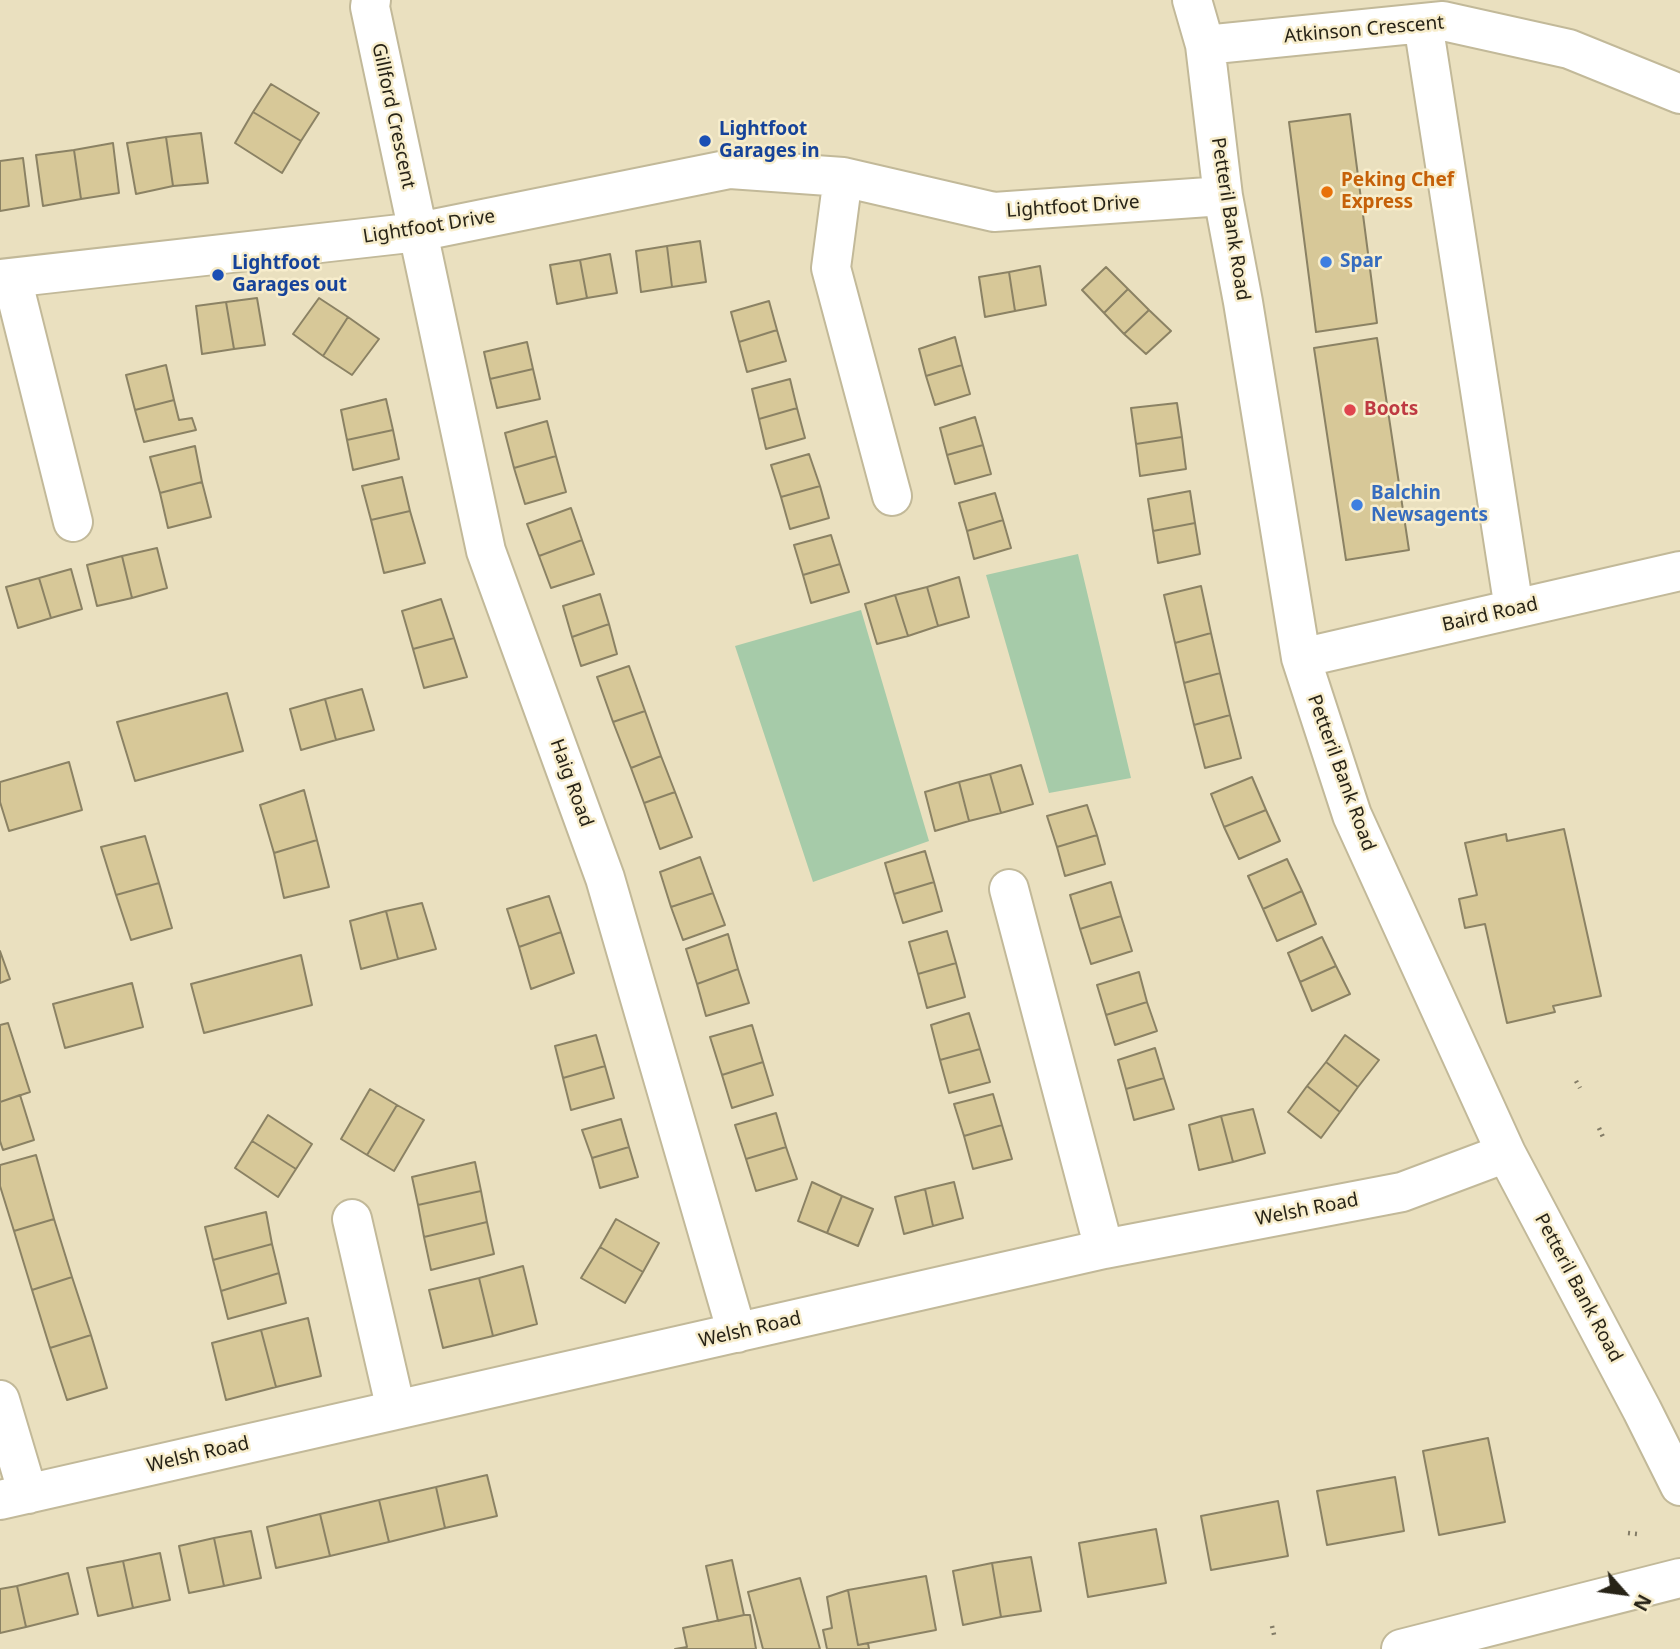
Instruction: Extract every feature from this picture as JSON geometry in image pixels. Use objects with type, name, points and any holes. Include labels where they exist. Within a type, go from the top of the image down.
[{"type":"street","name":"Gillford Crescent","points":[[371,0],[370,7],[418,232]]},
{"type":"street","name":"Petteril Bank Road","points":[[1192,0],[1205,45],[1223,196],[1301,658],[1352,815],[1506,1153],[1680,1486]]},
{"type":"street","name":"Atkinson Crescent","points":[[1205,45],[1443,21],[1569,49],[1680,94]]},
{"type":"street","points":[[1423,23],[1514,609]]},
{"type":"street","name":"Lightfoot Drive","points":[[73,522],[6,279],[418,232],[730,169],[843,177],[994,212],[1223,196]]},
{"type":"street","points":[[843,177],[831,268],[892,496]]},
{"type":"street","name":"Haig Road","points":[[418,232],[486,551],[606,878],[737,1332]]},
{"type":"street","name":"Baird Road","points":[[1301,658],[1680,571]]},
{"type":"street","points":[[1009,889],[1104,1249]]},
{"type":"street","name":"Welsh Road","points":[[14,1497],[1104,1249],[1402,1192],[1506,1153]]},
{"type":"street","points":[[352,1219],[396,1410]]},
{"type":"street","points":[[0,1401],[14,1497]]},
{"type":"street","points":[[1401,1649],[1680,1578]]},
{"type":"path","points":[[1576,1081],[1580,1088]]},
{"type":"path","points":[[1599,1128],[1603,1137]]},
{"type":"path","points":[[1628,1534],[1637,1534]]},
{"type":"path","points":[[1272,1626],[1275,1639]]},
{"type":"green space","points":[[1078,554],[1131,778],[1049,793],[986,575]]},
{"type":"green space","points":[[861,610],[929,841],[813,882],[735,646]]},
{"type":"building","points":[[271,84],[319,113],[301,141],[253,112]]},
{"type":"building","points":[[253,112],[301,141],[282,173],[235,143]]},
{"type":"building","points":[[1350,114],[1377,323],[1316,332],[1289,122]]},
{"type":"building","points":[[201,133],[208,183],[173,186],[166,137]]},
{"type":"building","points":[[166,137],[173,186],[136,194],[127,143]]},
{"type":"building","points":[[113,143],[119,193],[81,199],[74,150]]},
{"type":"building","points":[[74,150],[81,199],[43,206],[36,155]]},
{"type":"building","points":[[23,158],[29,206],[0,211],[0,161]]},
{"type":"building","points":[[700,241],[706,282],[672,287],[667,246]]},
{"type":"building","points":[[667,246],[672,287],[641,292],[636,251]]},
{"type":"building","points":[[610,254],[617,293],[587,298],[580,260]]},
{"type":"building","points":[[580,260],[587,298],[557,304],[550,265]]},
{"type":"building","points":[[1040,266],[1046,305],[1015,311],[1009,272]]},
{"type":"building","points":[[1106,267],[1128,289],[1104,313],[1082,290]]},
{"type":"building","points":[[1009,272],[1015,311],[985,317],[979,277]]},
{"type":"building","points":[[1128,289],[1149,310],[1124,334],[1104,313]]},
{"type":"building","points":[[257,298],[265,345],[234,349],[226,302]]},
{"type":"building","points":[[319,298],[348,317],[323,356],[293,334]]},
{"type":"building","points":[[769,301],[777,330],[739,342],[731,312]]},
{"type":"building","points":[[226,302],[234,349],[202,354],[196,306]]},
{"type":"building","points":[[1149,310],[1171,331],[1146,354],[1124,334]]},
{"type":"building","points":[[348,317],[379,339],[352,375],[323,356]]},
{"type":"building","points":[[777,330],[786,361],[747,372],[739,342]]},
{"type":"building","points":[[955,337],[962,365],[926,376],[919,349]]},
{"type":"building","points":[[1377,338],[1409,550],[1346,560],[1314,348]]},
{"type":"building","points":[[527,342],[533,369],[490,379],[484,352]]},
{"type":"building","points":[[166,365],[174,400],[135,410],[126,375]]},
{"type":"building","points":[[962,365],[970,394],[935,405],[926,376]]},
{"type":"building","points":[[533,369],[540,399],[497,408],[490,379]]},
{"type":"building","points":[[790,379],[797,408],[759,419],[752,389]]},
{"type":"building","points":[[386,399],[393,430],[347,440],[341,410]]},
{"type":"building","points":[[174,400],[179,420],[192,418],[196,430],[144,442],[135,410]]},
{"type":"building","points":[[1177,403],[1182,437],[1136,444],[1131,408]]},
{"type":"building","points":[[797,408],[805,438],[766,449],[759,419]]},
{"type":"building","points":[[975,417],[983,445],[947,455],[940,428]]},
{"type":"building","points":[[547,421],[556,456],[514,468],[505,433]]},
{"type":"building","points":[[393,430],[399,459],[353,470],[347,440]]},
{"type":"building","points":[[1182,437],[1186,469],[1140,476],[1136,444]]},
{"type":"building","points":[[983,445],[991,474],[955,484],[947,455]]},
{"type":"building","points":[[195,446],[202,482],[160,493],[150,457]]},
{"type":"building","points":[[809,454],[820,486],[781,497],[771,465]]},
{"type":"building","points":[[556,456],[566,492],[525,504],[514,468]]},
{"type":"building","points":[[402,477],[410,511],[371,520],[362,486]]},
{"type":"building","points":[[202,482],[211,517],[168,528],[160,493]]},
{"type":"building","points":[[820,486],[829,518],[790,529],[781,497]]},
{"type":"building","points":[[1190,491],[1195,523],[1153,531],[1148,499]]},
{"type":"building","points":[[995,493],[1003,520],[967,531],[959,503]]},
{"type":"building","points":[[571,508],[582,540],[539,556],[527,524]]},
{"type":"building","points":[[410,511],[425,563],[384,573],[371,520]]},
{"type":"building","points":[[1003,520],[1011,548],[974,559],[967,531]]},
{"type":"building","points":[[1195,523],[1200,554],[1158,563],[1153,531]]},
{"type":"building","points":[[831,535],[840,564],[803,575],[794,545]]},
{"type":"building","points":[[582,540],[594,574],[551,588],[539,556]]},
{"type":"building","points":[[157,548],[167,588],[132,598],[122,556]]},
{"type":"building","points":[[122,556],[132,598],[97,606],[87,565]]},
{"type":"building","points":[[840,564],[849,592],[811,603],[803,575]]},
{"type":"building","points":[[71,569],[82,609],[51,618],[39,578]]},
{"type":"building","points":[[959,577],[969,617],[938,626],[927,587]]},
{"type":"building","points":[[39,578],[51,618],[18,628],[6,587]]},
{"type":"building","points":[[1201,586],[1211,633],[1175,643],[1164,595]]},
{"type":"building","points":[[927,587],[938,626],[908,636],[895,595]]},
{"type":"building","points":[[600,594],[609,624],[572,637],[563,606]]},
{"type":"building","points":[[895,595],[908,636],[877,644],[865,604]]},
{"type":"building","points":[[441,599],[454,638],[413,649],[402,611]]},
{"type":"building","points":[[609,624],[617,654],[581,666],[572,637]]},
{"type":"building","points":[[1211,633],[1220,673],[1184,683],[1175,643]]},
{"type":"building","points":[[454,638],[467,677],[424,688],[413,649]]},
{"type":"building","points":[[629,666],[645,711],[613,722],[597,677]]},
{"type":"building","points":[[1220,673],[1230,715],[1194,725],[1184,683]]},
{"type":"building","points":[[362,689],[374,730],[336,740],[325,699]]},
{"type":"building","points":[[227,693],[243,751],[135,781],[117,722]]},
{"type":"building","points":[[325,699],[336,740],[301,750],[290,709]]},
{"type":"building","points":[[645,711],[661,756],[631,768],[613,722]]},
{"type":"building","points":[[1230,715],[1241,758],[1205,768],[1194,725]]},
{"type":"building","points":[[661,756],[675,792],[644,803],[631,768]]},
{"type":"building","points":[[69,762],[82,810],[9,831],[0,802],[0,782]]},
{"type":"building","points":[[1021,765],[1033,804],[1001,813],[990,774]]},
{"type":"building","points":[[990,774],[1001,813],[969,821],[959,782]]},
{"type":"building","points":[[1252,777],[1266,810],[1224,827],[1211,794]]},
{"type":"building","points":[[959,782],[969,821],[935,831],[925,792]]},
{"type":"building","points":[[304,790],[317,840],[274,853],[260,805]]},
{"type":"building","points":[[675,792],[692,837],[660,849],[644,803]]},
{"type":"building","points":[[1087,805],[1097,835],[1057,847],[1047,816]]},
{"type":"building","points":[[1266,810],[1280,841],[1239,859],[1224,827]]},
{"type":"building","points":[[1564,829],[1601,996],[1553,1006],[1555,1012],[1507,1023],[1485,924],[1465,928],[1459,899],[1477,895],[1465,843],[1506,834],[1507,841]]},
{"type":"building","points":[[1097,835],[1105,864],[1065,876],[1057,847]]},
{"type":"building","points":[[145,836],[159,883],[116,895],[101,847]]},
{"type":"building","points":[[317,840],[329,887],[284,898],[274,853]]},
{"type":"building","points":[[925,851],[934,882],[894,894],[885,863]]},
{"type":"building","points":[[700,857],[713,893],[671,907],[660,872]]},
{"type":"building","points":[[1287,859],[1302,891],[1263,909],[1248,876]]},
{"type":"building","points":[[934,882],[942,911],[903,923],[894,894]]},
{"type":"building","points":[[1111,882],[1121,916],[1080,929],[1070,895]]},
{"type":"building","points":[[159,883],[172,928],[131,940],[116,895]]},
{"type":"building","points":[[1302,891],[1316,924],[1277,941],[1263,909]]},
{"type":"building","points":[[713,893],[725,925],[683,940],[671,907]]},
{"type":"building","points":[[549,896],[561,932],[519,947],[507,909]]},
{"type":"building","points":[[422,903],[436,949],[398,959],[386,911]]},
{"type":"building","points":[[386,911],[398,959],[361,969],[350,921]]},
{"type":"building","points":[[1121,916],[1132,951],[1091,964],[1080,929]]},
{"type":"building","points":[[947,931],[956,963],[918,974],[909,942]]},
{"type":"building","points":[[561,932],[574,973],[531,989],[519,947]]},
{"type":"building","points":[[728,934],[738,969],[697,984],[686,949]]},
{"type":"building","points":[[1322,937],[1336,966],[1300,982],[1288,953]]},
{"type":"building","points":[[0,951],[10,979],[0,983]]},
{"type":"building","points":[[301,955],[312,1005],[204,1033],[191,984]]},
{"type":"building","points":[[956,963],[965,997],[927,1008],[918,974]]},
{"type":"building","points":[[1336,966],[1350,994],[1312,1011],[1300,982]]},
{"type":"building","points":[[738,969],[749,1003],[706,1016],[697,984]]},
{"type":"building","points":[[1139,972],[1147,1002],[1106,1015],[1097,985]]},
{"type":"building","points":[[132,983],[143,1027],[65,1048],[53,1004]]},
{"type":"building","points":[[1147,1002],[1157,1031],[1115,1045],[1106,1015]]},
{"type":"building","points":[[969,1013],[980,1049],[940,1060],[931,1025]]},
{"type":"building","points":[[8,1023],[30,1092],[0,1102],[0,1025]]},
{"type":"building","points":[[752,1025],[763,1062],[722,1075],[710,1037]]},
{"type":"building","points":[[596,1035],[605,1066],[563,1078],[555,1046]]},
{"type":"building","points":[[1345,1035],[1379,1060],[1358,1087],[1326,1062]]},
{"type":"building","points":[[1155,1048],[1164,1078],[1126,1089],[1118,1060]]},
{"type":"building","points":[[980,1049],[990,1082],[949,1093],[940,1060]]},
{"type":"building","points":[[763,1062],[773,1095],[732,1108],[722,1075]]},
{"type":"building","points":[[1326,1062],[1358,1087],[1340,1112],[1307,1086]]},
{"type":"building","points":[[605,1066],[614,1098],[571,1110],[563,1078]]},
{"type":"building","points":[[1164,1078],[1174,1109],[1134,1120],[1126,1089]]},
{"type":"building","points":[[1307,1086],[1340,1112],[1321,1138],[1288,1112]]},
{"type":"building","points":[[370,1089],[397,1105],[367,1155],[341,1139]]},
{"type":"building","points":[[993,1094],[1002,1125],[964,1136],[954,1104]]},
{"type":"building","points":[[20,1095],[34,1140],[3,1150],[0,1141],[0,1102]]},
{"type":"building","points":[[397,1105],[424,1120],[394,1171],[367,1155]]},
{"type":"building","points":[[1253,1109],[1265,1153],[1233,1162],[1221,1116]]},
{"type":"building","points":[[776,1113],[786,1147],[746,1159],[735,1125]]},
{"type":"building","points":[[268,1115],[312,1144],[296,1169],[252,1141]]},
{"type":"building","points":[[1221,1116],[1233,1162],[1199,1170],[1189,1125]]},
{"type":"building","points":[[621,1119],[629,1147],[592,1158],[582,1130]]},
{"type":"building","points":[[1002,1125],[1012,1159],[973,1169],[964,1136]]},
{"type":"building","points":[[252,1141],[296,1169],[278,1197],[235,1168]]},
{"type":"building","points":[[629,1147],[638,1177],[600,1188],[592,1158]]},
{"type":"building","points":[[786,1147],[797,1179],[756,1191],[746,1159]]},
{"type":"building","points":[[36,1155],[54,1219],[14,1231],[0,1186],[0,1165]]},
{"type":"building","points":[[475,1162],[481,1191],[418,1205],[412,1177]]},
{"type":"building","points":[[812,1182],[842,1196],[827,1233],[798,1221]]},
{"type":"building","points":[[954,1182],[963,1218],[933,1226],[925,1189]]},
{"type":"building","points":[[925,1189],[933,1226],[904,1234],[895,1197]]},
{"type":"building","points":[[481,1191],[487,1222],[424,1237],[418,1205]]},
{"type":"building","points":[[842,1196],[873,1209],[858,1246],[827,1233]]},
{"type":"building","points":[[266,1212],[272,1244],[213,1260],[205,1227]]},
{"type":"building","points":[[54,1219],[72,1277],[32,1290],[14,1231]]},
{"type":"building","points":[[616,1219],[659,1243],[643,1272],[600,1247]]},
{"type":"building","points":[[487,1222],[494,1254],[431,1270],[424,1237]]},
{"type":"building","points":[[272,1244],[279,1273],[221,1291],[213,1260]]},
{"type":"building","points":[[600,1247],[643,1272],[625,1303],[581,1278]]},
{"type":"building","points":[[523,1266],[537,1324],[493,1336],[479,1278]]},
{"type":"building","points":[[279,1273],[286,1303],[228,1319],[221,1291]]},
{"type":"building","points":[[72,1277],[91,1335],[50,1348],[32,1290]]},
{"type":"building","points":[[479,1278],[493,1336],[443,1348],[429,1290]]},
{"type":"building","points":[[308,1318],[321,1376],[276,1387],[261,1330]]},
{"type":"building","points":[[261,1330],[276,1387],[226,1400],[212,1343]]},
{"type":"building","points":[[91,1335],[107,1388],[67,1400],[50,1348]]},
{"type":"building","points":[[1488,1438],[1505,1522],[1439,1535],[1423,1451]]},
{"type":"building","points":[[487,1475],[497,1516],[445,1528],[436,1487]]},
{"type":"building","points":[[1395,1477],[1404,1531],[1327,1545],[1317,1491]]},
{"type":"building","points":[[436,1487],[445,1528],[389,1542],[379,1500]]},
{"type":"building","points":[[379,1500],[389,1542],[330,1556],[320,1514]]},
{"type":"building","points":[[1278,1501],[1288,1556],[1211,1570],[1201,1516]]},
{"type":"building","points":[[320,1514],[330,1556],[276,1568],[267,1527]]},
{"type":"building","points":[[1156,1529],[1166,1583],[1088,1597],[1079,1543]]},
{"type":"building","points":[[251,1531],[261,1578],[224,1586],[214,1538]]},
{"type":"building","points":[[214,1538],[224,1586],[189,1593],[179,1546]]},
{"type":"building","points":[[160,1553],[170,1600],[133,1608],[123,1561]]},
{"type":"building","points":[[1031,1557],[1041,1611],[1001,1617],[992,1563]]},
{"type":"building","points":[[732,1560],[744,1615],[718,1621],[706,1566]]},
{"type":"building","points":[[123,1561],[133,1608],[98,1616],[87,1568]]},
{"type":"building","points":[[992,1563],[1001,1617],[963,1625],[953,1571]]},
{"type":"building","points":[[68,1573],[78,1614],[26,1627],[17,1586]]},
{"type":"building","points":[[926,1576],[936,1630],[858,1645],[848,1590]]},
{"type":"building","points":[[800,1578],[820,1649],[763,1649],[748,1592]]},
{"type":"building","points":[[17,1586],[26,1627],[0,1633],[0,1589]]},
{"type":"building","points":[[848,1590],[858,1645],[868,1643],[869,1649],[827,1649],[823,1630],[832,1628],[827,1597]]},
{"type":"building","points":[[750,1615],[756,1649],[675,1649],[687,1647],[683,1628]]},
{"type":"place","name":"Lightfoot Garages in","points":[[705,141]]},
{"type":"place","name":"Peking Chef Express","points":[[1327,192]]},
{"type":"place","name":"Spar","points":[[1326,262]]},
{"type":"place","name":"Lightfoot Garages out","points":[[218,275]]},
{"type":"place","name":"Boots","points":[[1350,410]]},
{"type":"place","name":"Balchin Newsagents","points":[[1357,505]]}]
